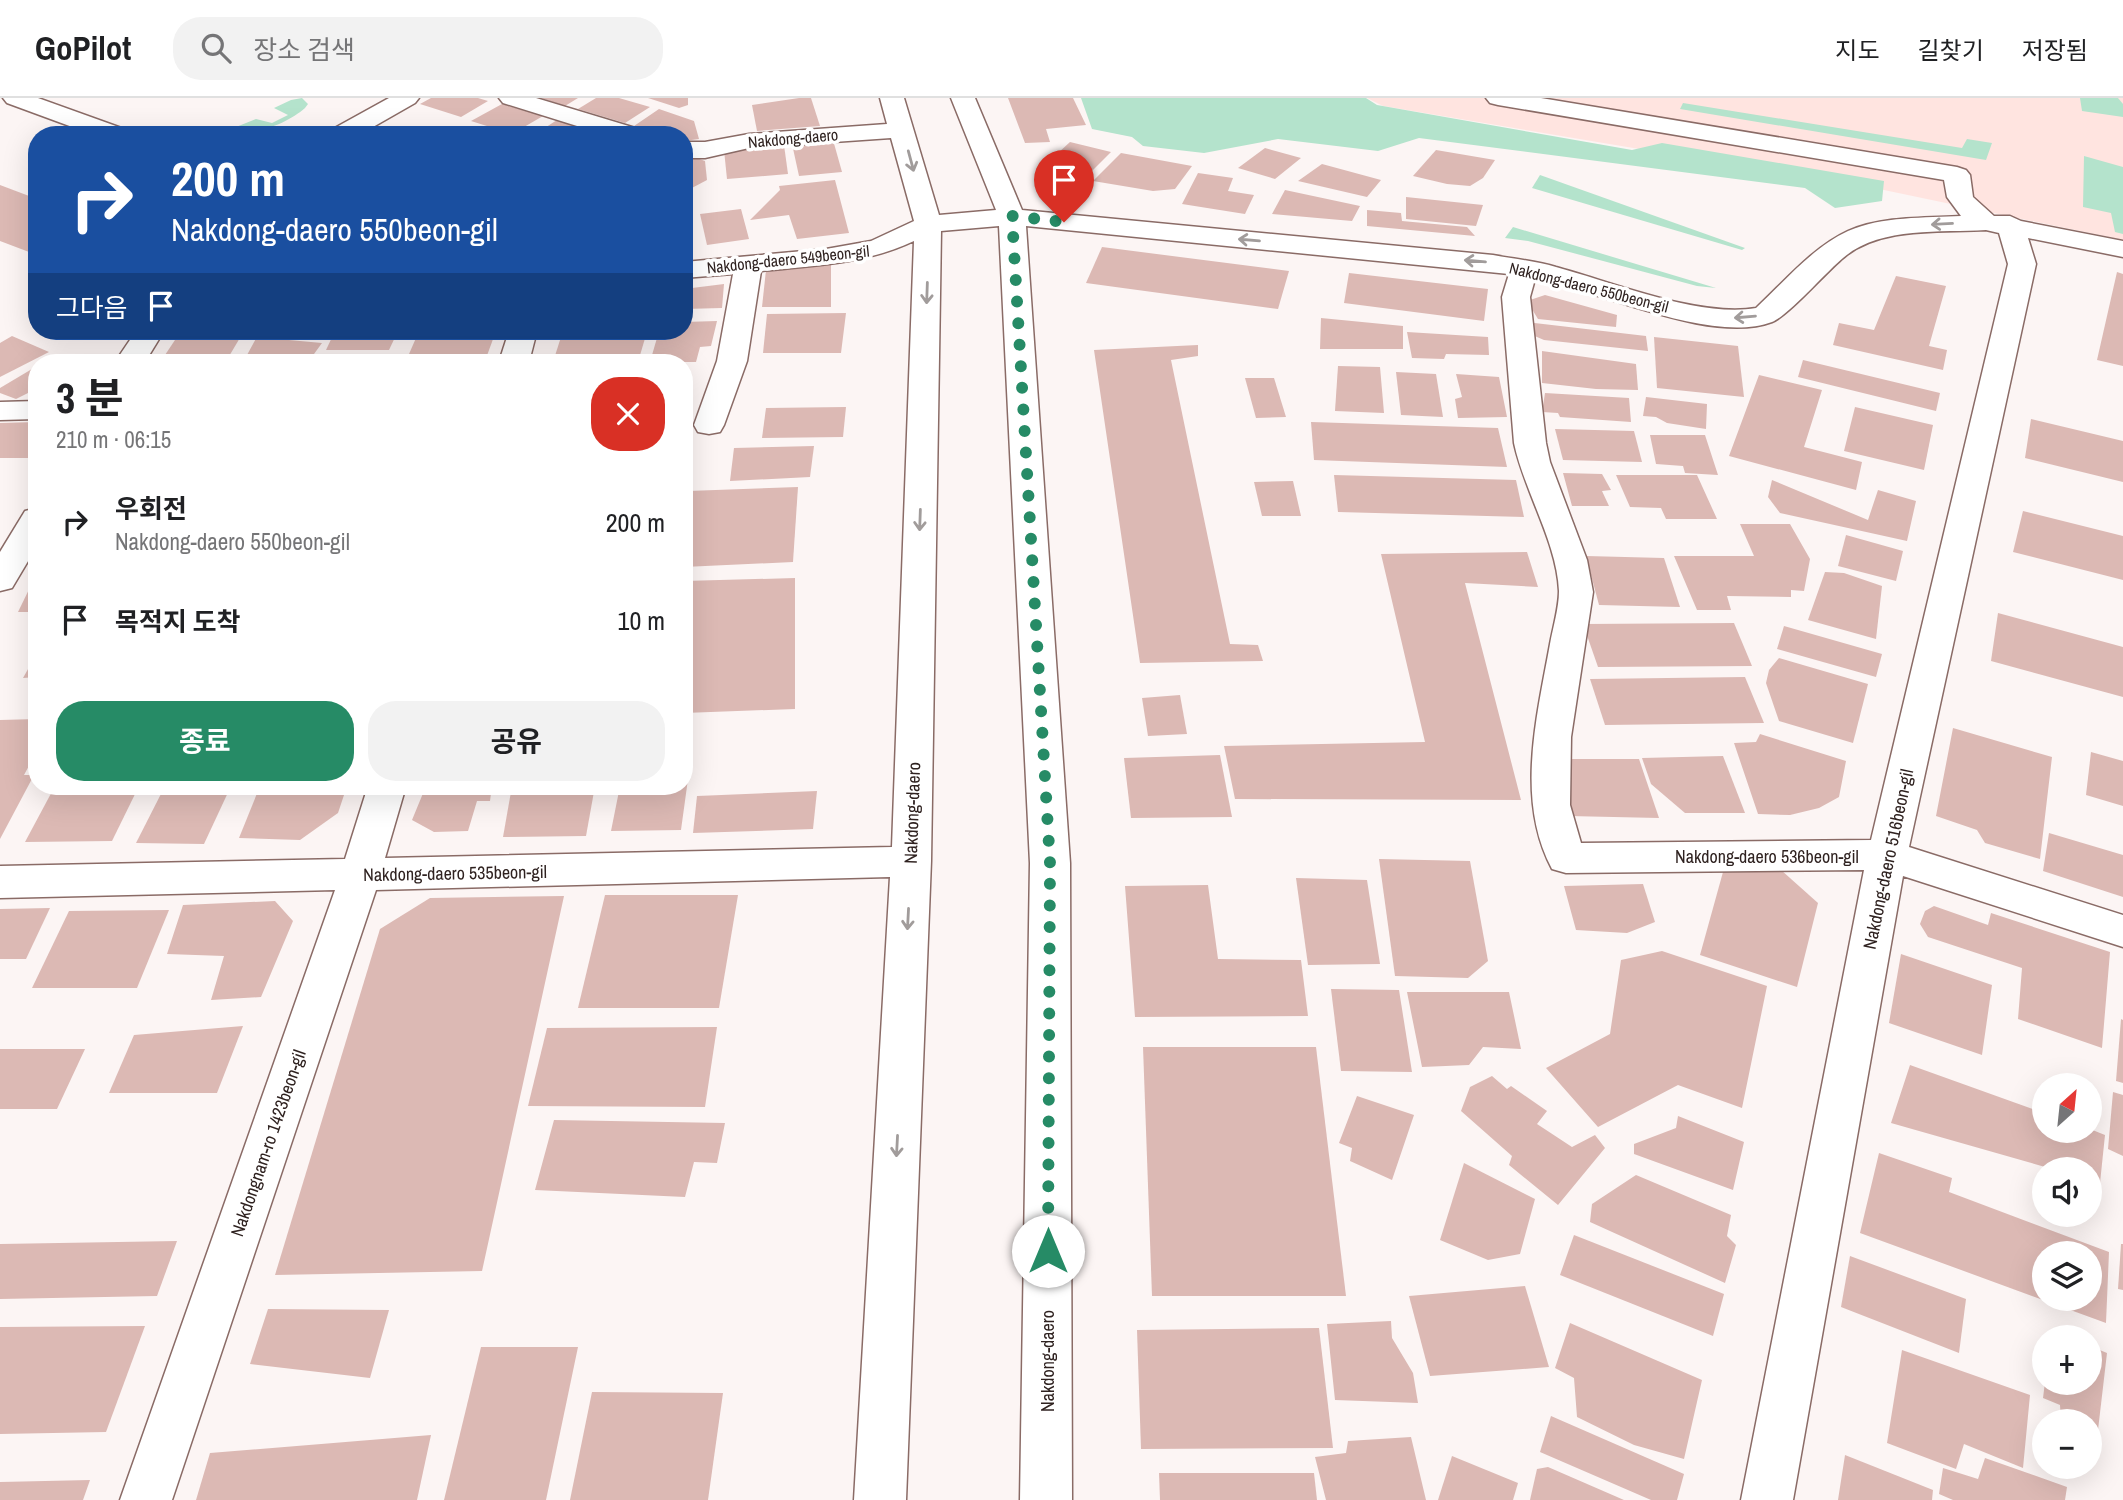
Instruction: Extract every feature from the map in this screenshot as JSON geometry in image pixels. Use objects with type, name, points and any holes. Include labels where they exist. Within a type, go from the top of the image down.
[{"type":"street","points":[[15,98],[93,126]]},
{"type":"street","points":[[356,126],[407,98]]},
{"type":"street","points":[[511,98],[603,126]]},
{"type":"street","name":"Nakdong-daero","points":[[880,1500],[911,861],[929,224],[892,98]]},
{"type":"street","name":"Nakdong-daero","points":[[963,98],[1012,216],[1050,863],[1046,1500]]},
{"type":"street","points":[[1498,98],[1957,175],[1955,188],[1969,210],[1998,223],[2123,249]]},
{"type":"street","name":"Nakdong-daero","points":[[693,150],[749,141],[903,130]]},
{"type":"street","name":"Nakdong-daero 550beon-gil","points":[[929,224],[1012,216],[1493,263],[1524,268],[1661,306],[1715,317],[1742,319],[1765,315],[1835,250],[1859,236],[1891,228],[1998,223]]},
{"type":"street","name":"Nakdong-daero 516beon-gil","points":[[1767,1500],[1887,855],[2022,264],[1998,223]]},
{"type":"street","name":"Nakdong-daero 549beon-gil","points":[[693,269],[826,257],[878,248],[929,224]]},
{"type":"street","points":[[709,425],[732,361],[748,264]]},
{"type":"street","name":"Nakdong-daero 536beon-gil","points":[[1524,268],[1516,297],[1530,443],[1534,462],[1570,559],[1576,592],[1569,620],[1552,737],[1551,805],[1566,858],[1887,855],[2123,931]]},
{"type":"street","points":[[0,411],[28,410]]},
{"type":"street","points":[[0,580],[21,529]]},
{"type":"street","name":"Nakdongnam-ro 1423beon-gil","points":[[146,1500],[360,876],[384,795]]},
{"type":"street","name":"Nakdong-daero 535beon-gil","points":[[0,883],[911,861]]},
{"type":"shaded area","points":[[1367,98],[2123,98],[2123,240],[1884,190],[1383,106]]},
{"type":"green space","points":[[302,98],[308,104],[274,126],[238,126],[256,119],[272,123],[288,115],[274,108]]},
{"type":"green space","points":[[1081,98],[1366,98],[1377,105],[1632,150],[1662,143],[1884,181],[1882,201],[1835,208],[1805,188],[1419,138],[1378,151],[1278,139],[1204,153],[1143,146],[1132,137],[1092,129]]},
{"type":"green space","points":[[2080,98],[2118,98],[2123,104],[2123,117],[2082,111]]},
{"type":"green space","points":[[1683,103],[1962,148],[1967,139],[1992,143],[1986,160],[1680,109]]},
{"type":"green space","points":[[2084,156],[2123,167],[2123,234],[2115,232],[2111,213],[2083,207]]},
{"type":"green space","points":[[1540,175],[1745,248],[1742,250],[1532,188]]},
{"type":"green space","points":[[1513,227],[1716,288],[1697,286],[1528,241],[1505,238]]},
{"type":"building","points":[[431,98],[478,98],[488,101],[461,117],[420,104]]},
{"type":"building","points":[[541,98],[578,98],[565,106]]},
{"type":"building","points":[[596,98],[619,98],[650,107],[625,123],[578,109]]},
{"type":"building","points":[[648,98],[688,98],[688,105],[679,108]]},
{"type":"building","points":[[811,98],[820,126],[757,131],[752,105]]},
{"type":"building","points":[[1008,98],[1073,98],[1086,125],[1046,129],[1050,142],[1025,143]]},
{"type":"building","points":[[502,104],[543,116],[526,126],[487,126],[471,121]]},
{"type":"building","points":[[659,109],[694,121],[699,139],[693,140],[693,126],[634,126]]},
{"type":"building","points":[[557,120],[576,126],[548,126]]},
{"type":"building","points":[[833,140],[842,172],[799,176],[792,144]]},
{"type":"building","points":[[1070,142],[1111,152],[1091,172],[1076,169],[1072,172],[1045,165]]},
{"type":"building","points":[[784,145],[788,174],[727,179],[724,150]]},
{"type":"building","points":[[1265,148],[1301,158],[1275,179],[1238,168]]},
{"type":"building","points":[[1436,150],[1495,160],[1483,178],[1470,186],[1413,176]]},
{"type":"building","points":[[1121,153],[1192,166],[1175,189],[1153,191],[1093,181]]},
{"type":"building","points":[[693,157],[705,161],[707,180],[693,187]]},
{"type":"building","points":[[1322,164],[1381,180],[1367,197],[1298,181]]},
{"type":"building","points":[[1198,173],[1233,178],[1228,191],[1254,195],[1245,214],[1182,204]]},
{"type":"building","points":[[835,180],[849,233],[797,239],[789,215],[750,220],[780,190],[779,186]]},
{"type":"building","points":[[0,185],[28,196],[28,252],[0,241]]},
{"type":"building","points":[[1285,190],[1360,206],[1352,221],[1272,214]]},
{"type":"building","points":[[1406,197],[1483,205],[1476,226],[1406,219]]},
{"type":"building","points":[[741,209],[749,239],[707,245],[700,214]]},
{"type":"building","points":[[1367,210],[1401,213],[1402,221],[1467,227],[1475,236],[1367,226]]},
{"type":"building","points":[[1102,247],[1289,271],[1278,309],[1086,283]]},
{"type":"building","points":[[831,263],[831,307],[762,307],[766,270]]},
{"type":"building","points":[[2117,272],[2123,274],[2123,366],[2097,360]]},
{"type":"building","points":[[1349,273],[1488,289],[1484,321],[1344,303]]},
{"type":"building","points":[[1896,276],[1946,286],[1929,346],[1947,350],[1943,370],[1833,345],[1839,323],[1874,330]]},
{"type":"building","points":[[724,284],[722,308],[693,309],[693,288]]},
{"type":"building","points":[[1545,295],[1617,315],[1616,327],[1538,319],[1527,301]]},
{"type":"building","points":[[846,313],[841,353],[763,353],[767,314]]},
{"type":"building","points":[[1321,318],[1403,326],[1403,349],[1320,349]]},
{"type":"building","points":[[717,321],[711,346],[700,347],[696,362],[693,362],[693,354],[652,354],[656,340],[693,340],[693,322]]},
{"type":"building","points":[[1526,322],[1646,336],[1648,351],[1544,340],[1530,334]]},
{"type":"building","points":[[1407,332],[1488,337],[1489,355],[1446,354],[1444,359],[1412,358]]},
{"type":"building","points":[[12,336],[49,352],[28,354],[28,363],[0,377],[0,343]]},
{"type":"building","points":[[1654,337],[1738,346],[1744,397],[1657,388]]},
{"type":"building","points":[[175,340],[239,340],[230,354],[166,354]]},
{"type":"building","points":[[255,340],[322,343],[314,354],[248,354]]},
{"type":"building","points":[[331,340],[394,340],[389,350],[326,350]]},
{"type":"building","points":[[415,340],[493,340],[488,354],[409,354]]},
{"type":"building","points":[[560,340],[645,340],[640,354],[556,354]]},
{"type":"building","points":[[1198,345],[1198,356],[1171,360],[1230,644],[1258,645],[1263,661],[1140,663],[1094,350]]},
{"type":"building","points":[[1542,351],[1636,364],[1638,390],[1542,383]]},
{"type":"building","points":[[1803,360],[1940,393],[1936,411],[1798,377]]},
{"type":"building","points":[[1338,366],[1380,367],[1384,413],[1335,411]]},
{"type":"building","points":[[28,371],[28,393],[16,399],[0,393],[0,388]]},
{"type":"building","points":[[1396,372],[1436,374],[1443,417],[1401,415]]},
{"type":"building","points":[[1456,374],[1499,377],[1507,417],[1458,418],[1455,399],[1462,397]]},
{"type":"building","points":[[1759,375],[1822,390],[1804,447],[1862,462],[1856,490],[1729,456]]},
{"type":"building","points":[[1245,378],[1274,378],[1286,417],[1256,418]]},
{"type":"building","points":[[1545,393],[1629,398],[1631,422],[1560,417],[1558,413],[1542,412]]},
{"type":"building","points":[[1646,397],[1707,404],[1706,429],[1643,416]]},
{"type":"building","points":[[846,407],[843,437],[762,438],[766,408]]},
{"type":"building","points":[[1855,407],[1933,425],[1924,470],[1844,451]]},
{"type":"building","points":[[2031,419],[2123,441],[2123,482],[2025,458]]},
{"type":"building","points":[[28,422],[28,458],[0,458],[0,423]]},
{"type":"building","points":[[1311,422],[1498,428],[1507,467],[1314,460]]},
{"type":"building","points":[[1555,429],[1634,431],[1642,462],[1563,460]]},
{"type":"building","points":[[1650,435],[1705,435],[1718,475],[1685,473],[1683,466],[1656,464]]},
{"type":"building","points":[[814,446],[810,477],[730,481],[734,448]]},
{"type":"building","points":[[1563,473],[1602,474],[1611,490],[1602,491],[1609,506],[1572,506]]},
{"type":"building","points":[[1334,475],[1516,480],[1524,517],[1338,512]]},
{"type":"building","points":[[1616,475],[1697,475],[1717,519],[1666,519],[1661,508],[1630,507]]},
{"type":"building","points":[[1772,480],[1868,520],[1878,490],[1916,501],[1907,541],[1780,513],[1768,497]]},
{"type":"building","points":[[1293,481],[1301,516],[1262,516],[1254,482]]},
{"type":"building","points":[[798,487],[793,562],[693,567],[693,491]]},
{"type":"building","points":[[2023,511],[2123,536],[2123,580],[2013,552]]},
{"type":"building","points":[[1740,524],[1790,524],[1810,559],[1804,591],[1791,590],[1791,597],[1727,596],[1731,610],[1697,610],[1674,556],[1754,556]]},
{"type":"building","points":[[1846,535],[1903,551],[1896,581],[1838,566]]},
{"type":"building","points":[[1527,552],[1538,587],[1465,583],[1521,800],[1235,799],[1224,746],[1425,742],[1381,554]]},
{"type":"building","points":[[1586,556],[1664,558],[1680,607],[1599,605]]},
{"type":"building","points":[[1825,572],[1844,573],[1882,586],[1876,639],[1808,620]]},
{"type":"building","points":[[795,578],[795,709],[693,713],[693,581]]},
{"type":"building","points":[[28,591],[28,612],[18,612]]},
{"type":"building","points":[[1998,613],[2123,647],[2123,697],[1991,661]]},
{"type":"building","points":[[1734,623],[1752,666],[1598,667],[1583,624]]},
{"type":"building","points":[[1784,626],[1882,654],[1876,677],[1777,649]]},
{"type":"building","points":[[1779,658],[1868,684],[1853,743],[1779,721],[1766,683],[1769,670]]},
{"type":"building","points":[[1745,677],[1764,723],[1605,725],[1590,679]]},
{"type":"building","points":[[1180,695],[1187,734],[1148,736],[1142,698]]},
{"type":"building","points":[[28,719],[28,768],[24,775],[28,775],[28,786],[0,839],[0,720]]},
{"type":"building","points":[[1953,728],[2052,757],[2040,859],[1985,843],[1977,830],[1936,816]]},
{"type":"building","points":[[1760,734],[1846,761],[1839,797],[1819,808],[1790,815],[1758,814],[1734,743],[1756,742]]},
{"type":"building","points":[[2091,752],[2123,761],[2123,806],[2086,795]]},
{"type":"building","points":[[1220,755],[1232,817],[1131,818],[1124,758]]},
{"type":"building","points":[[1723,756],[1745,813],[1685,813],[1651,784],[1642,758]]},
{"type":"building","points":[[1572,759],[1639,759],[1659,818],[1568,816]]},
{"type":"building","points":[[817,791],[813,829],[693,833],[697,796]]},
{"type":"building","points":[[50,795],[135,795],[112,841],[25,842]]},
{"type":"building","points":[[160,795],[227,795],[204,844],[136,843]]},
{"type":"building","points":[[256,795],[344,795],[338,813],[300,840],[239,838]]},
{"type":"building","points":[[422,795],[491,795],[490,801],[477,801],[468,831],[434,832],[412,820]]},
{"type":"building","points":[[510,795],[593,795],[586,836],[503,837]]},
{"type":"building","points":[[618,795],[686,795],[681,830],[611,831]]},
{"type":"building","points":[[2049,833],[2123,855],[2123,897],[2043,871]]},
{"type":"building","points":[[1379,859],[1470,861],[1488,961],[1468,978],[1395,976]]},
{"type":"building","points":[[1781,870],[1818,903],[1797,987],[1700,955],[1723,872]]},
{"type":"building","points":[[1296,878],[1367,880],[1380,964],[1308,965]]},
{"type":"building","points":[[1643,884],[1655,922],[1627,933],[1576,930],[1564,886]]},
{"type":"building","points":[[1208,885],[1218,959],[1301,960],[1308,1016],[1135,1017],[1125,886]]},
{"type":"building","points":[[605,895],[738,895],[719,1008],[578,1008]]},
{"type":"building","points":[[564,896],[482,1271],[275,1275],[380,929],[430,898]]},
{"type":"building","points":[[275,901],[293,921],[261,997],[211,1000],[224,956],[167,954],[183,905]]},
{"type":"building","points":[[1934,906],[1988,925],[1991,913],[2110,952],[2102,1048],[2018,1019],[2022,968],[1928,937],[1920,924],[1925,911]]},
{"type":"building","points":[[50,908],[26,959],[0,959],[0,909]]},
{"type":"building","points":[[169,910],[137,988],[32,988],[69,911]]},
{"type":"building","points":[[1662,951],[1767,986],[1742,1108],[1678,1085],[1598,1127],[1546,1068],[1610,1034],[1621,960]]},
{"type":"building","points":[[1901,954],[1992,985],[1982,1055],[1889,1023]]},
{"type":"building","points":[[1331,989],[1399,990],[1412,1072],[1341,1071]]},
{"type":"building","points":[[1407,992],[1509,992],[1521,1049],[1483,1047],[1469,1065],[1422,1067]]},
{"type":"building","points":[[2121,1019],[2123,1020],[2123,1083],[2116,1081]]},
{"type":"building","points":[[243,1026],[217,1093],[109,1093],[134,1035]]},
{"type":"building","points":[[717,1027],[705,1107],[528,1106],[547,1028]]},
{"type":"building","points":[[1143,1047],[1316,1047],[1346,1296],[1152,1296]]},
{"type":"building","points":[[0,1049],[85,1049],[57,1109],[0,1109]]},
{"type":"building","points":[[1910,1065],[2032,1109],[2032,1143],[2102,1143],[2102,1134],[2105,1135],[2102,1164],[2102,1157],[2032,1157],[2032,1163],[1891,1123]]},
{"type":"building","points":[[1492,1076],[1507,1089],[1511,1086],[1547,1111],[1537,1124],[1572,1147],[1595,1135],[1605,1148],[1558,1205],[1509,1165],[1512,1156],[1461,1111],[1470,1087]]},
{"type":"building","points":[[2113,1092],[2123,1095],[2123,1156],[2108,1149]]},
{"type":"building","points":[[1357,1096],[1414,1115],[1392,1180],[1350,1161],[1352,1148],[1339,1143]]},
{"type":"building","points":[[1678,1116],[1744,1142],[1733,1190],[1634,1154],[1634,1144],[1676,1128]]},
{"type":"building","points":[[554,1120],[725,1123],[717,1163],[694,1162],[685,1197],[535,1190]]},
{"type":"building","points":[[1879,1153],[1952,1178],[1949,1192],[2032,1223],[2032,1227],[2042,1227],[2080,1241],[2032,1241],[2032,1296],[1860,1233]]},
{"type":"building","points":[[1464,1163],[1535,1199],[1520,1254],[1488,1260],[1440,1240]]},
{"type":"building","points":[[1636,1175],[1731,1215],[1727,1236],[1736,1245],[1725,1283],[1590,1222],[1592,1204]]},
{"type":"building","points":[[1574,1235],[1724,1294],[1713,1336],[1560,1275]]},
{"type":"building","points":[[177,1241],[157,1296],[0,1299],[0,1244]]},
{"type":"building","points":[[2123,1244],[2123,1290],[2118,1289]]},
{"type":"building","points":[[2102,1249],[2109,1252],[2106,1323],[2073,1311],[2102,1311]]},
{"type":"building","points":[[1850,1256],[1966,1299],[1959,1353],[1841,1307]]},
{"type":"building","points":[[1525,1286],[1549,1367],[1430,1376],[1409,1296]]},
{"type":"building","points":[[268,1309],[389,1310],[370,1378],[250,1364]]},
{"type":"building","points":[[1391,1321],[1392,1338],[1413,1373],[1418,1403],[1335,1400],[1327,1324]]},
{"type":"building","points":[[1570,1323],[1702,1380],[1684,1459],[1634,1445],[1577,1417],[1574,1378],[1555,1368]]},
{"type":"building","points":[[145,1326],[106,1432],[0,1434],[0,1327]]},
{"type":"building","points":[[1319,1328],[1333,1448],[1141,1449],[1137,1330]]},
{"type":"building","points":[[481,1347],[578,1347],[546,1500],[444,1500]]},
{"type":"building","points":[[1902,1350],[2030,1395],[2023,1468],[1964,1444],[1956,1469],[1887,1443]]},
{"type":"building","points":[[2102,1351],[2107,1353],[2100,1409],[2060,1409],[2060,1405],[2043,1398],[2043,1395],[2102,1395]]},
{"type":"building","points":[[592,1392],[723,1393],[708,1500],[570,1500]]},
{"type":"building","points":[[1551,1416],[1684,1474],[1677,1500],[1651,1500],[1540,1452]]},
{"type":"building","points":[[431,1435],[417,1500],[196,1500],[210,1453]]},
{"type":"building","points":[[1411,1437],[1426,1500],[1326,1500],[1315,1457],[1346,1453],[1348,1441]]},
{"type":"building","points":[[1845,1455],[1933,1490],[1932,1500],[1838,1500]]},
{"type":"building","points":[[1452,1456],[1518,1483],[1513,1500],[1438,1500]]},
{"type":"building","points":[[1985,1458],[2032,1475],[2032,1479],[2044,1479],[2067,1487],[2065,1500],[1953,1500],[1939,1494],[1943,1468],[1978,1479]]},
{"type":"building","points":[[1548,1467],[1624,1500],[1530,1500],[1537,1469]]},
{"type":"building","points":[[1159,1473],[1314,1473],[1317,1500],[1160,1500]]},
{"type":"building","points":[[90,1480],[83,1500],[0,1500],[0,1482]]},
{"type":"route","points":[[1048,1251],[1050,863],[1012,216],[1064,222]]}]
